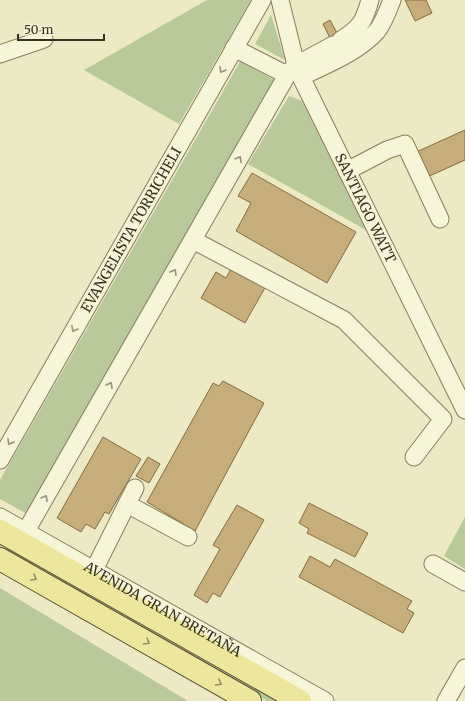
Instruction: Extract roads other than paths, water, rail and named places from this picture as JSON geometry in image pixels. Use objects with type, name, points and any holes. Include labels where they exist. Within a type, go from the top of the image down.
[{"type":"main road","name":"AVENIDA GRAN BRETAÑA","points":[[0,531],[300,701]]},
{"type":"main road","points":[[0,559],[250,701]]},
{"type":"street","name":"EVANGELISTA TORRICHELI","points":[[0,460],[262,0]]},
{"type":"street","name":"SANTIAGO WATT","points":[[280,0],[294,72],[347,171],[465,410]]},
{"type":"street","points":[[26,532],[193,240],[294,72],[360,26],[366,16],[370,0]]},
{"type":"street","points":[[234,48],[294,72],[347,54],[364,42],[378,30],[392,0]]},
{"type":"street","points":[[0,54],[44,39]]},
{"type":"street","points":[[347,171],[387,150],[405,144],[440,219]]},
{"type":"street","points":[[193,240],[344,320],[387,362],[443,419],[414,457]]},
{"type":"street","points":[[94,570],[135,488]]},
{"type":"street","points":[[127,504],[188,537]]},
{"type":"street","name":"AVENIDA GRAN BRETAÑA","points":[[0,517],[325,701]]},
{"type":"street","points":[[433,564],[465,582]]},
{"type":"street","points":[[446,701],[465,668]]}]
